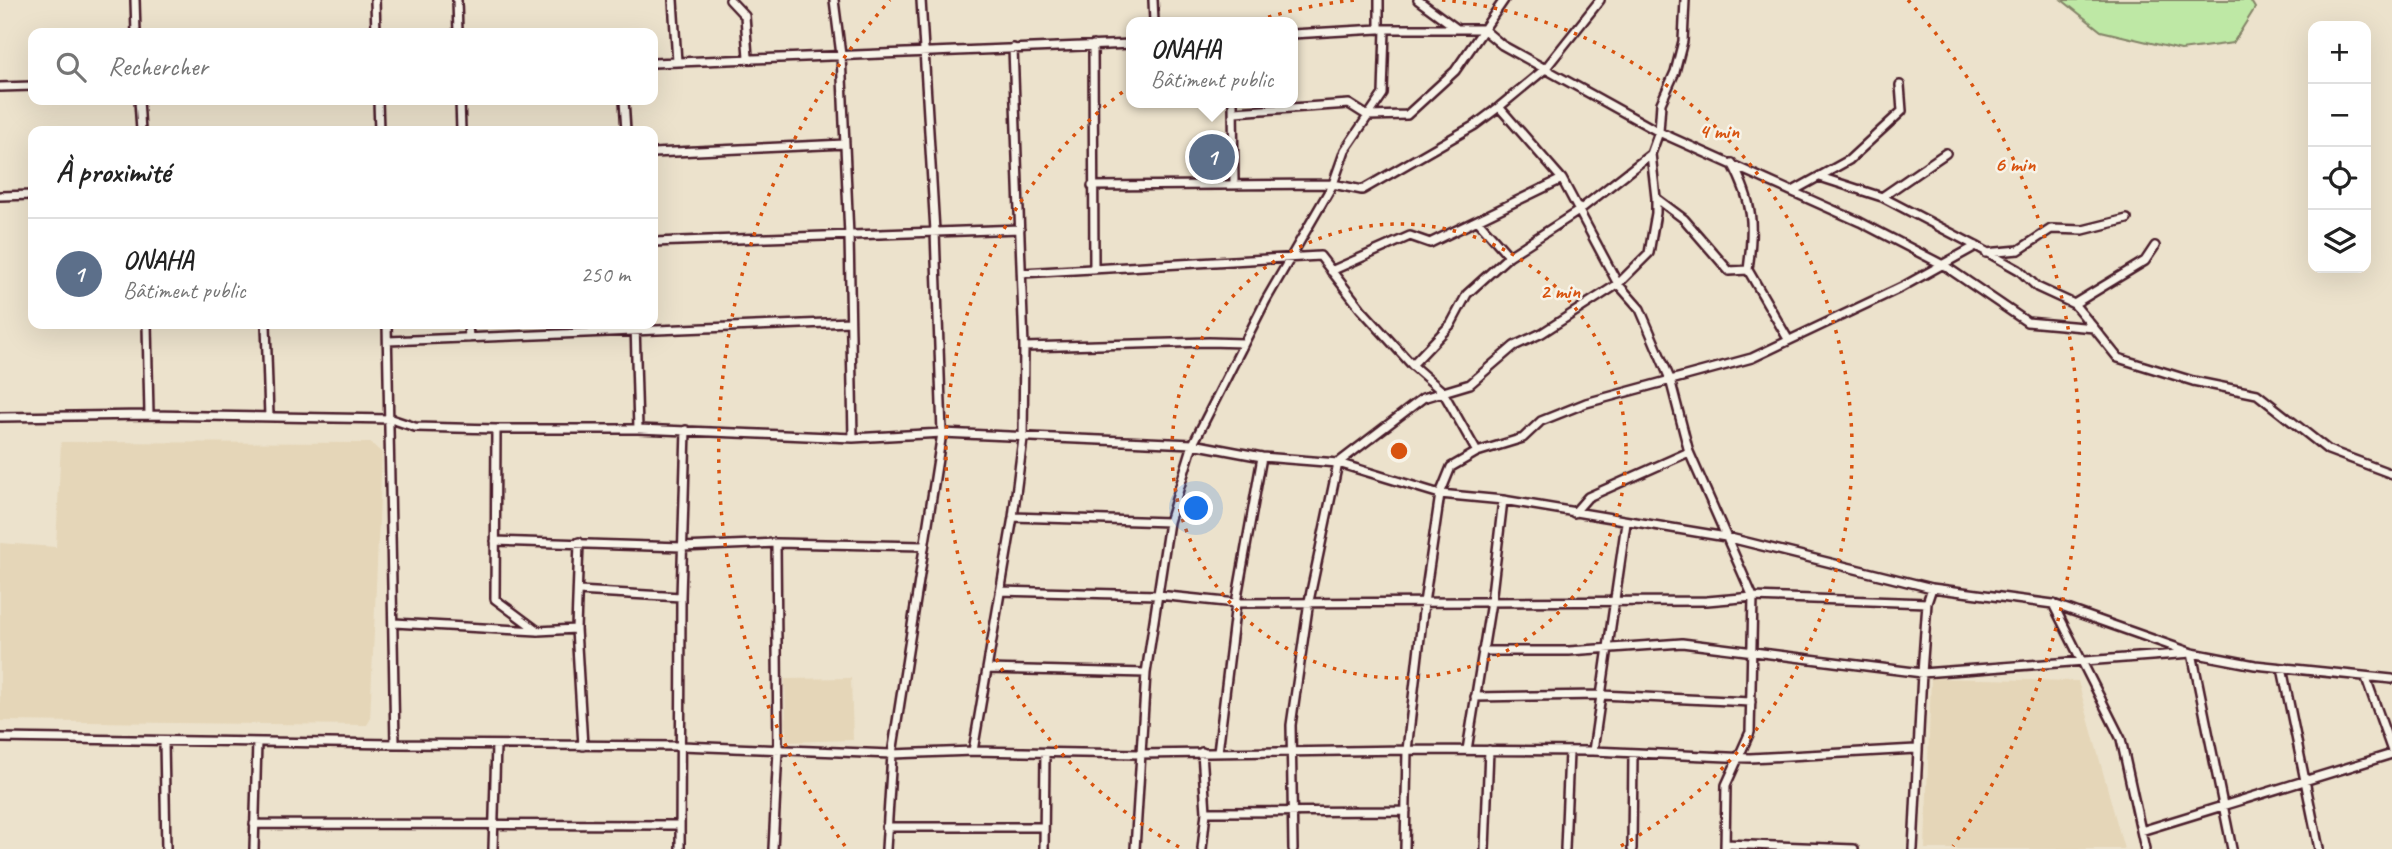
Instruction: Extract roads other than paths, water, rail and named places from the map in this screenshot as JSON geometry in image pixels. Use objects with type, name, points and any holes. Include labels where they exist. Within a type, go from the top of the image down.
[{"type":"street","points":[[135,0],[136,28]]},
{"type":"street","points":[[375,0],[376,28]]},
{"type":"street","points":[[457,0],[458,28]]},
{"type":"street","points":[[673,0],[677,62]]},
{"type":"street","points":[[730,0],[746,16],[748,57]]},
{"type":"street","points":[[834,0],[841,55],[849,236],[853,438]]},
{"type":"street","points":[[886,849],[892,754],[942,433],[935,232],[921,0]]},
{"type":"street","points":[[1135,849],[1146,673],[1169,522],[1193,444],[1243,344],[1333,184],[1345,150],[1383,94],[1379,0]]},
{"type":"street","points":[[1419,0],[1456,29]]},
{"type":"street","points":[[1298,108],[1349,104],[1368,116],[1407,115],[1455,71],[1504,0]]},
{"type":"street","points":[[1092,186],[1333,184],[1362,190],[1475,125],[1499,107],[1545,69],[1600,0]]},
{"type":"street","points":[[1293,849],[1291,725],[1309,601],[1338,463],[1423,398],[1469,384],[1514,346],[1542,334],[1618,284],[1649,253],[1656,198],[1651,155],[1659,132],[1661,103],[1683,41],[1685,0]]},
{"type":"street","points":[[1298,34],[1382,29],[1483,29],[1502,45],[1659,132],[1793,191],[1945,266],[2027,322],[2094,328]]},
{"type":"street","points":[[658,63],[748,57],[1126,44]]},
{"type":"street","points":[[1093,45],[1094,269]]},
{"type":"street","points":[[973,751],[1013,517],[1023,439],[1024,347],[1013,48]]},
{"type":"street","points":[[1793,191],[1849,160],[1902,111],[1900,85]]},
{"type":"street","points":[[0,87],[28,86]]},
{"type":"street","points":[[139,105],[141,126]]},
{"type":"street","points":[[378,105],[379,126]]},
{"type":"street","points":[[460,105],[461,126]]},
{"type":"street","points":[[624,105],[626,126]]},
{"type":"street","points":[[1499,107],[1562,179],[1577,212],[1618,284],[1640,309],[1670,379],[1689,452],[1753,597],[1750,732],[1726,785],[1725,846],[1854,849]]},
{"type":"street","points":[[1234,108],[1234,184]]},
{"type":"street","points":[[1235,112],[1292,108]]},
{"type":"street","points":[[658,153],[845,144]]},
{"type":"street","points":[[1882,197],[1946,153]]},
{"type":"street","points":[[1412,365],[1451,324],[1467,294],[1509,256],[1577,212],[1651,155]]},
{"type":"street","points":[[1732,163],[1751,205],[1753,224],[1748,270],[1788,339]]},
{"type":"street","points":[[1820,177],[1882,197],[2019,270],[2037,287],[2074,304],[2118,358],[2193,381],[2257,394],[2328,450],[2392,474]]},
{"type":"street","points":[[1331,271],[1410,236],[1430,243],[1562,179]]},
{"type":"street","points":[[0,196],[28,195]]},
{"type":"street","points":[[1656,198],[1684,219],[1729,271],[1748,270]]},
{"type":"street","points":[[1986,253],[2019,250],[2052,229],[2083,230],[2127,219]]},
{"type":"street","points":[[1478,221],[1509,256]]},
{"type":"street","points":[[658,242],[1020,229]]},
{"type":"street","points":[[1405,849],[1407,750],[1424,603],[1440,494],[1451,467],[1477,452],[1523,438],[1541,421],[1586,403],[1752,358],[1945,266],[1976,246]]},
{"type":"street","points":[[2074,304],[2145,261],[2155,246]]},
{"type":"street","points":[[1022,273],[1320,256],[1412,365],[1443,392],[1477,452]]},
{"type":"street","points":[[387,341],[635,333],[850,322]]},
{"type":"street","points":[[147,329],[149,415]]},
{"type":"street","points":[[266,329],[269,417]]},
{"type":"street","points":[[387,329],[391,419],[394,744]]},
{"type":"street","points":[[468,329],[469,338]]},
{"type":"street","points":[[635,329],[638,429]]},
{"type":"street","points":[[1024,347],[1209,342],[1243,344]]},
{"type":"street","points":[[0,416],[149,415],[391,419],[415,427],[686,430],[853,438],[942,433],[1023,439],[1193,444],[1262,457],[1338,463],[1440,494],[1503,500],[1626,523],[1726,537],[1932,588],[2053,604],[2192,653],[2281,668],[2392,679]]},
{"type":"street","points":[[496,429],[495,598],[538,631]]},
{"type":"street","points":[[680,849],[681,597],[686,430]]},
{"type":"street","points":[[1574,513],[1588,496],[1689,452]]},
{"type":"street","points":[[1219,752],[1236,603],[1262,457]]},
{"type":"street","points":[[1467,750],[1491,602],[1503,500]]},
{"type":"street","points":[[1013,517],[1169,522]]},
{"type":"street","points":[[1593,751],[1626,523]]},
{"type":"street","points":[[495,541],[682,547],[776,543],[924,546]]},
{"type":"street","points":[[579,542],[576,629],[583,746]]},
{"type":"street","points":[[773,849],[778,750],[776,543]]},
{"type":"street","points":[[1913,849],[1916,749],[1927,603],[1932,588]]},
{"type":"street","points":[[578,591],[681,597]]},
{"type":"street","points":[[1000,591],[1158,595],[1236,603],[1616,599],[1707,601],[1753,597],[1927,603]]},
{"type":"street","points":[[2053,604],[2121,739],[2145,849]]},
{"type":"street","points":[[394,623],[538,631],[576,629]]},
{"type":"street","points":[[1482,651],[1569,651],[1682,643],[1922,673],[2192,653]]},
{"type":"street","points":[[2192,653],[2232,849]]},
{"type":"street","points":[[2281,668],[2319,849]]},
{"type":"street","points":[[987,669],[1146,673]]},
{"type":"street","points":[[2141,831],[2392,752],[2366,678]]},
{"type":"street","points":[[1475,697],[1601,695],[1751,702]]},
{"type":"street","points":[[0,738],[681,746],[892,754],[973,751],[1139,754],[1489,750],[1737,757],[1916,749]]},
{"type":"street","points":[[164,741],[166,849]]},
{"type":"street","points":[[254,849],[257,742]]},
{"type":"street","points":[[493,849],[496,745]]},
{"type":"street","points":[[1485,849],[1489,750]]},
{"type":"street","points":[[1202,752],[1206,812],[1202,849]]},
{"type":"street","points":[[1565,849],[1569,752]]},
{"type":"street","points":[[1044,849],[1045,753]]},
{"type":"street","points":[[1632,849],[1633,753]]},
{"type":"street","points":[[1206,812],[1406,811]]},
{"type":"street","points":[[254,824],[680,825]]},
{"type":"street","points":[[886,827],[1044,827]]},
{"type":"place","name":"ONAHA","points":[[1212,157]]}]
